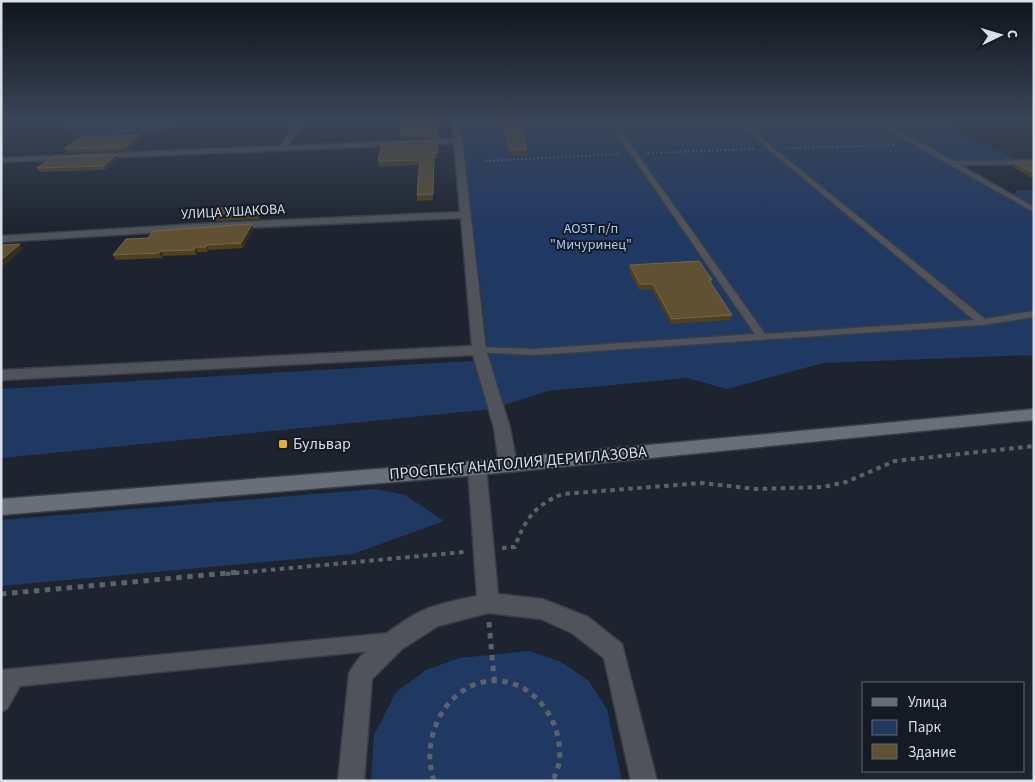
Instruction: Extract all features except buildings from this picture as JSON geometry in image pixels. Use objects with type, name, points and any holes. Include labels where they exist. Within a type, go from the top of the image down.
[{"type":"main road","name":"ПРОСПЕКТ АНАТОЛИЯ ДЕРИГЛАЗОВА","points":[[1,507],[477,468],[1034,414]]},
{"type":"street","points":[[1,160],[60,157]]},
{"type":"street","points":[[460,157],[480,350],[502,428],[508,465]]},
{"type":"street","points":[[953,163],[1034,162]]},
{"type":"street","name":"УЛИЦА УШАКОВА","points":[[1,239],[196,227],[466,215]]},
{"type":"street","points":[[1,375],[480,350]]},
{"type":"street","points":[[477,468],[488,604]]},
{"type":"street","points":[[351,781],[361,674],[394,641],[433,617],[488,604],[542,609],[580,625],[614,652],[644,781]]},
{"type":"lane","points":[[635,157],[761,335]]},
{"type":"lane","points":[[782,157],[983,322]]},
{"type":"lane","points":[[943,157],[1034,210]]},
{"type":"lane","points":[[480,350],[534,352],[761,335],[983,322],[1034,314]]},
{"type":"lane","points":[[1,703],[8,679],[394,641]]},
{"type":"path","points":[[485,160],[547,157]]},
{"type":"path","points":[[1,594],[515,547],[519,534],[529,516],[545,500],[563,494],[702,483],[755,489],[823,487],[846,482],[896,461],[1034,446]]},
{"type":"path","points":[[488,604],[494,679]]},
{"type":"path","points":[[434,781],[429,768],[431,734],[445,705],[468,686],[494,679],[521,684],[543,702],[557,729],[559,762],[553,781]]},
{"type":"green space","name":"АОЗТ п/п \"Мичуринец\"","points":[[465,157],[1013,157],[1016,159],[962,166],[1012,196],[1018,190],[1034,190],[1034,355],[823,363],[727,389],[687,378],[548,391],[491,409],[1,458],[1,389],[489,360]]},
{"type":"green space","points":[[376,489],[405,495],[444,521],[353,554],[1,586],[1,520]]},
{"type":"green space","points":[[529,651],[561,662],[588,680],[607,709],[622,781],[371,781],[374,735],[396,692],[426,670],[459,658]]},
{"type":"place","name":"Бульвар","points":[[283,444]]}]
